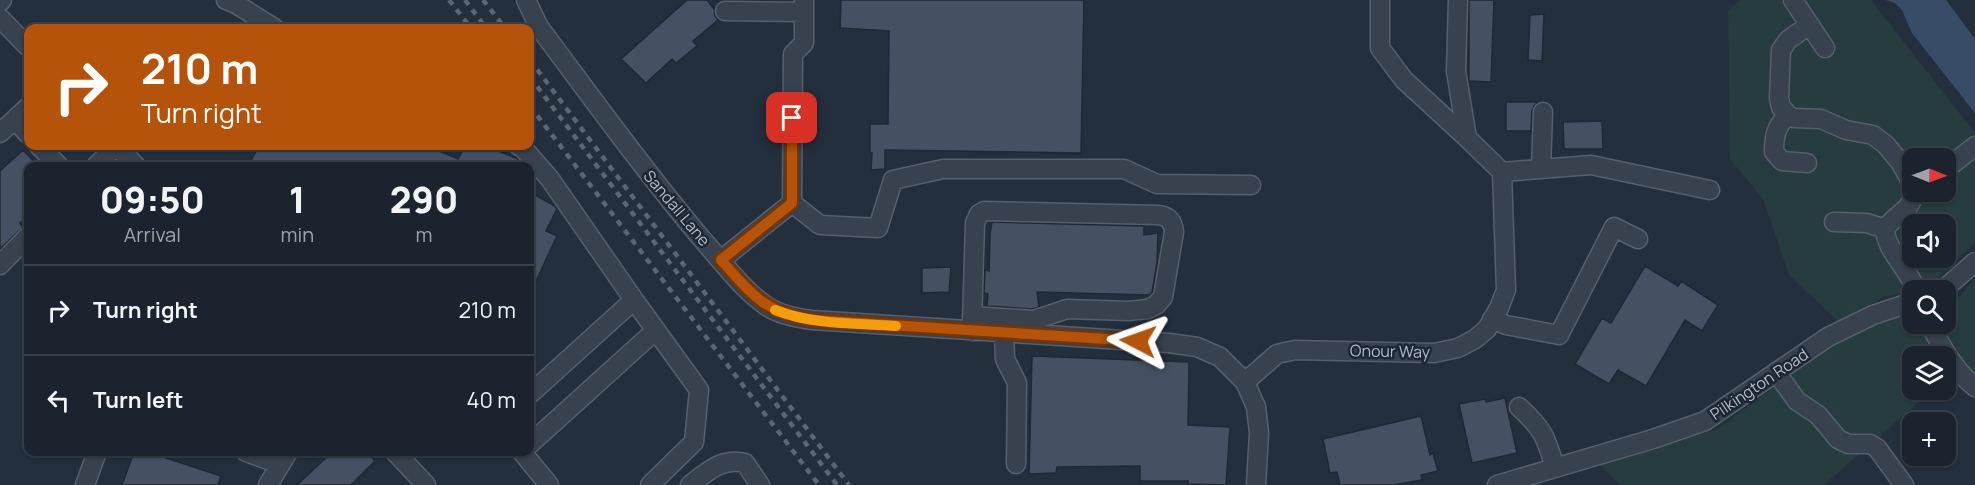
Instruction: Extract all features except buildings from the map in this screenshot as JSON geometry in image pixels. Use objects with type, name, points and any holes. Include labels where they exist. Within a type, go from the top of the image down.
[{"type":"street","points":[[226,0],[268,24]]},
{"type":"street","name":"Sandall Lane","points":[[526,0],[539,27],[656,185],[721,260],[769,308],[792,317],[812,320],[972,323],[1004,333],[1197,347],[1220,357],[1245,382],[1256,407],[1259,433],[1256,485]]},
{"type":"street","points":[[1380,0],[1380,48],[1404,80],[1502,172],[1591,165],[1710,190]]},
{"type":"street","points":[[1458,0],[1456,71],[1467,138]]},
{"type":"street","points":[[1793,0],[1825,48]]},
{"type":"street","points":[[724,11],[804,6],[804,43],[793,54],[792,203]]},
{"type":"street","points":[[0,18],[24,43]]},
{"type":"street","points":[[1809,25],[1788,40],[1781,50],[1779,103],[1788,115],[1794,118],[1821,119],[1846,130],[1873,135],[1886,146],[1902,166]]},
{"type":"street","points":[[0,133],[24,111]]},
{"type":"street","points":[[1541,169],[1543,112]]},
{"type":"street","points":[[1788,115],[1775,133],[1774,152],[1782,161],[1807,163]]},
{"type":"street","points":[[15,120],[24,130]]},
{"type":"street","points":[[1956,161],[1975,146]]},
{"type":"street","points":[[43,150],[55,162]]},
{"type":"street","points":[[100,162],[113,150]]},
{"type":"street","points":[[121,150],[132,162]]},
{"type":"street","points":[[526,150],[550,179],[699,390],[694,442],[650,485]]},
{"type":"street","points":[[792,203],[820,225],[878,228],[892,180],[943,169],[1124,169],[1157,184],[1251,185]]},
{"type":"street","name":"Onour Way","points":[[1245,382],[1277,354],[1295,350],[1434,353],[1458,348],[1475,339],[1487,328],[1506,290],[1502,172]]},
{"type":"street","points":[[1884,229],[1912,202]]},
{"type":"street","points":[[721,260],[792,203]]},
{"type":"street","points":[[990,211],[1158,215],[1168,218],[1173,225],[1174,231],[1163,297],[1156,305],[1140,311],[1066,309],[1034,320],[972,323],[975,223],[979,214],[990,211]]},
{"type":"street","points":[[1834,222],[1867,223],[1884,229]]},
{"type":"street","points":[[1492,319],[1506,325],[1559,335],[1614,227],[1638,239]]},
{"type":"street","points":[[1884,229],[1887,242],[1901,260],[1911,280]]},
{"type":"street","points":[[0,265],[24,240]]},
{"type":"street","points":[[1955,280],[1975,262]]},
{"type":"street","points":[[534,390],[634,300]]},
{"type":"street","name":"Pilkington Road","points":[[1497,485],[1653,439],[1705,421],[1828,337],[1873,315],[1902,305]]},
{"type":"street","points":[[1138,341],[1140,311]]},
{"type":"street","points":[[534,440],[656,330]]},
{"type":"street","points":[[1004,333],[1005,359],[1017,383],[1016,464]]},
{"type":"street","points":[[1935,334],[1953,366],[1975,387]]},
{"type":"street","points":[[1776,372],[1797,401],[1818,415],[1838,439],[1848,444],[1870,444],[1877,448],[1904,485]]},
{"type":"street","points":[[1519,407],[1539,425],[1555,468]]},
{"type":"street","points":[[85,485],[96,456]]},
{"type":"street","points":[[399,456],[426,485]]},
{"type":"street","points":[[525,456],[549,485]]},
{"type":"street","points":[[268,485],[284,458]]},
{"type":"street","points":[[693,484],[714,467],[736,460],[745,463],[760,485]]},
{"type":"green space","points":[[1741,0],[1871,0],[1975,133],[1975,242],[1956,261],[1956,214],[1902,214],[1902,268],[1949,268],[1935,280],[1902,280],[1902,293],[1883,297],[1839,322],[1789,275],[1763,199],[1730,159],[1728,10]]},
{"type":"green space","points":[[1975,278],[1975,374],[1956,352],[1956,346],[1952,346],[1946,334],[1956,334],[1956,300]]},
{"type":"green space","points":[[1902,311],[1902,334],[1926,334],[1931,346],[1902,346],[1902,400],[1921,400],[1907,412],[1902,412],[1902,416],[1824,485],[1620,485],[1595,461],[1716,430],[1831,345]]},
{"type":"water","points":[[1886,0],[1946,0],[1975,39],[1975,113],[1912,33],[1902,10],[1895,3]]},
{"type":"railway","points":[[449,0],[468,24]]},
{"type":"railway","points":[[465,0],[483,24]]},
{"type":"railway","points":[[483,0],[502,24]]},
{"type":"railway","points":[[534,65],[849,485]]},
{"type":"railway","points":[[534,82],[837,485]]},
{"type":"railway","points":[[534,111],[819,485]]},
{"type":"slow traffic","points":[[775,310],[792,317],[812,320],[896,326]]},
{"type":"route","points":[[792,118],[792,203],[721,260],[769,308],[792,317],[812,320],[1138,341]]}]
